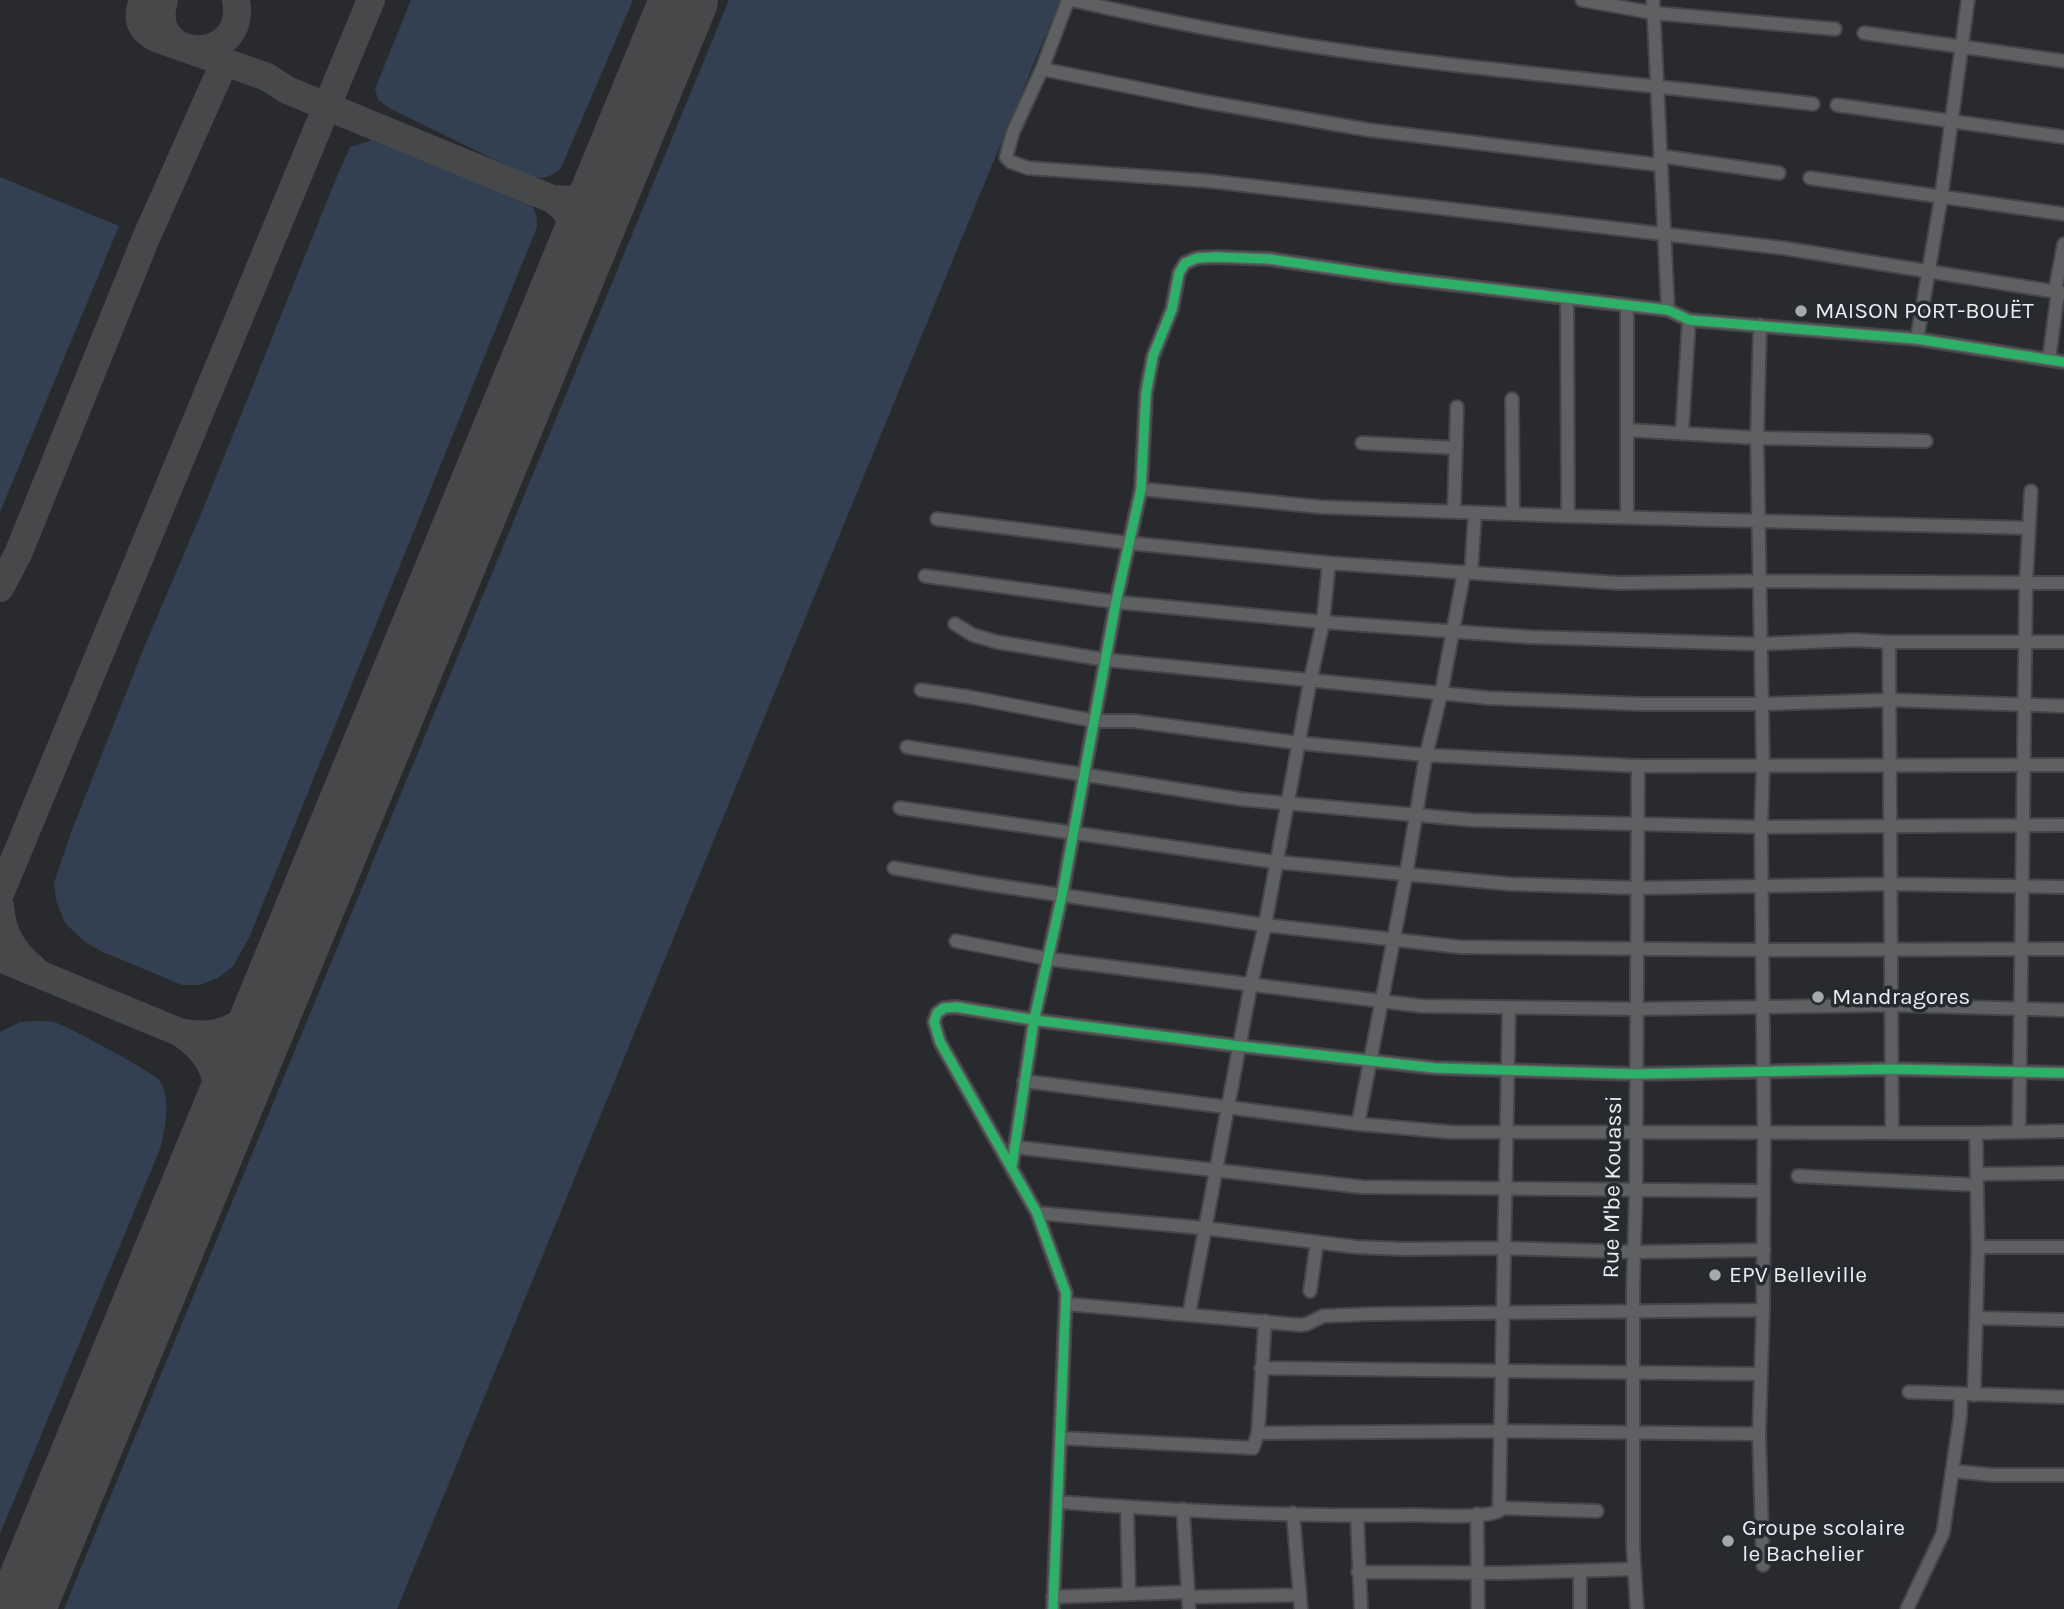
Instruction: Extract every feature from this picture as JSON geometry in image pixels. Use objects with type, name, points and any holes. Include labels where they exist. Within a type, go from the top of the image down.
[{"type":"street","points":[[1813,104],[1411,60],[1237,33],[1070,0],[1013,132],[1006,157],[1011,162],[1028,168],[1209,181],[1783,248],[2059,292]]},
{"type":"street","points":[[1582,0],[1653,6],[1835,29]]},
{"type":"street","points":[[1917,339],[1941,198],[1968,0]]},
{"type":"street","points":[[1653,6],[1668,310]]},
{"type":"street","points":[[1864,33],[2064,61]]},
{"type":"street","points":[[1042,69],[1320,123],[1446,141],[1779,173]]},
{"type":"street","points":[[1838,105],[2064,137]]},
{"type":"street","points":[[1810,178],[2064,214]]},
{"type":"street","points":[[2049,359],[2064,244]]},
{"type":"street","points":[[1012,1166],[1034,1020],[1075,833],[1116,602],[1141,489],[1146,393],[1153,356],[1172,309],[1179,273],[1185,263],[1197,258],[1269,259],[1668,310],[1689,320],[1917,339],[2064,362]]},
{"type":"street","points":[[1567,299],[1568,516]]},
{"type":"street","points":[[1627,306],[1627,517]]},
{"type":"street","points":[[1682,432],[1689,320]]},
{"type":"street","points":[[1760,325],[1759,644],[1763,766],[1761,886],[1764,1132],[1759,1434],[1763,1564]]},
{"type":"street","points":[[1512,399],[1513,514]]},
{"type":"street","points":[[1454,512],[1457,407]]},
{"type":"street","points":[[1627,430],[1758,438],[1926,440]]},
{"type":"street","points":[[1362,443],[1456,448]]},
{"type":"street","points":[[1141,489],[1321,507],[2029,528]]},
{"type":"street","points":[[2019,1131],[2026,582],[2031,491]]},
{"type":"street","points":[[1358,1124],[1406,876],[1426,755],[1468,573],[1475,513]]},
{"type":"street","points":[[937,519],[1129,543],[1329,563],[1618,583],[2064,583]]},
{"type":"street","points":[[1189,1314],[1323,622],[1329,563]]},
{"type":"street","points":[[925,576],[1116,602],[1323,622],[1581,639],[1759,644],[1855,640],[2064,642]]},
{"type":"street","points":[[955,624],[973,635],[997,642],[1107,660],[1310,682],[1545,702],[1762,704],[1891,700],[2064,706]]},
{"type":"street","points":[[1889,642],[1892,1131]]},
{"type":"street","points":[[921,690],[1095,721],[1133,721],[1298,743],[1426,755],[1638,766],[2064,765]]},
{"type":"street","points":[[907,747],[1240,799],[1472,820],[1761,827],[2064,825]]},
{"type":"street","name":"Rue M'be Kouassi","points":[[1637,1609],[1633,1569],[1633,1312],[1638,766]]},
{"type":"street","points":[[900,808],[1276,862],[1510,884],[1637,888],[1892,884],[2064,887]]},
{"type":"street","points":[[894,868],[1265,925],[1460,947],[1636,950],[2064,949]]},
{"type":"street","points":[[956,941],[1049,959],[1421,1006],[1509,1009],[1892,1006],[2064,1010]]},
{"type":"street","points":[[1293,1513],[1300,1602],[1245,1603],[1129,1594],[1053,1603],[1067,1304],[1061,1276],[1037,1213],[940,1042],[934,1022],[937,1013],[944,1008],[956,1007],[1034,1020],[1436,1068],[1635,1074],[1893,1069],[2064,1073]]},
{"type":"street","points":[[1058,1502],[1357,1516],[1495,1513],[1500,1508],[1502,1248],[1509,1009]]},
{"type":"street","points":[[1024,1081],[1358,1124],[1450,1132],[1505,1130],[1636,1133],[1976,1133],[2064,1130]]},
{"type":"street","points":[[1907,1609],[1943,1533],[1968,1395],[1977,1318],[1976,1133]]},
{"type":"street","points":[[1014,1147],[1362,1187],[1763,1191]]},
{"type":"street","points":[[1798,1176],[1977,1179],[2064,1173]]},
{"type":"street","points":[[1037,1213],[1405,1250],[1763,1250]]},
{"type":"street","points":[[1310,1291],[1317,1242]]},
{"type":"street","points":[[1978,1247],[2064,1247]]},
{"type":"street","points":[[1067,1304],[1307,1324],[1323,1316],[1763,1310]]},
{"type":"street","points":[[1977,1318],[2064,1320]]},
{"type":"street","points":[[1061,1438],[1248,1450],[1255,1445],[1258,1433],[1265,1321]]},
{"type":"street","points":[[1261,1368],[1760,1374]]},
{"type":"street","points":[[1909,1392],[2064,1397]]},
{"type":"street","points":[[1258,1433],[1502,1431],[1759,1434]]},
{"type":"street","points":[[1953,1471],[1992,1475],[2064,1475]]},
{"type":"street","points":[[1127,1507],[1129,1594]]},
{"type":"street","points":[[1500,1508],[1597,1511]]},
{"type":"street","points":[[1183,1509],[1188,1600]]},
{"type":"street","points":[[1477,1514],[1478,1609]]},
{"type":"street","points":[[1357,1516],[1361,1609]]},
{"type":"street","points":[[1358,1572],[1476,1573],[1633,1569]]},
{"type":"street","points":[[1580,1571],[1580,1609]]},
{"type":"shaded area","points":[[411,0],[633,0],[561,168],[546,177],[528,176],[391,109],[378,100],[375,89]]},
{"type":"shaded area","points":[[729,0],[1060,0],[397,1609],[64,1609]]},
{"type":"shaded area","points":[[373,140],[521,196],[534,209],[537,227],[249,938],[233,966],[218,978],[200,985],[182,985],[85,942],[65,923],[56,900],[54,883],[143,650],[338,174],[350,147]]},
{"type":"shaded area","points":[[0,177],[119,226],[0,512]]},
{"type":"shaded area","points":[[37,1021],[62,1025],[153,1075],[163,1087],[166,1114],[160,1149],[0,1534],[0,1032],[20,1022]]},
{"type":"taxiway","points":[[143,0],[140,22],[146,31],[156,38],[267,77],[287,90],[552,199],[569,216],[580,253]]},
{"type":"taxiway","points":[[164,0],[162,21],[169,36],[182,46],[197,49],[213,46],[227,37],[236,22],[236,0]]},
{"type":"taxiway","points":[[0,894],[371,0]]},
{"type":"taxiway","points":[[0,588],[18,554],[146,238],[225,61]]},
{"type":"taxiway","points":[[552,199],[571,200],[585,197],[611,177]]},
{"type":"taxiway","points":[[0,907],[3,925],[10,941],[33,968]]},
{"type":"taxiway","points":[[0,958],[179,1032],[192,1041],[202,1051],[214,1072],[219,1097],[219,1127]]},
{"type":"taxiway","points":[[179,1032],[222,1032],[244,1021],[275,991]]},
{"type":"runway","points":[[21,1609],[684,0]]},
{"type":"cycle path","points":[[1012,1166],[1034,1020],[1062,895],[1116,602],[1141,489],[1146,393],[1153,356],[1172,309],[1179,273],[1185,263],[1197,258],[1216,257],[1269,259],[1398,278],[1668,310],[1689,320],[1917,339],[2064,362]]},
{"type":"cycle path","points":[[1053,1609],[1066,1293],[1037,1213],[940,1042],[934,1022],[937,1013],[944,1008],[956,1007],[1034,1020],[1435,1068],[1635,1074],[1893,1069],[2064,1073]]},
{"type":"place","name":"MAISON PORT-BOUËT","points":[[1801,311]]},
{"type":"place","name":"Mandragores","points":[[1818,997]]},
{"type":"place","name":"EPV Belleville","points":[[1715,1275]]},
{"type":"place","name":"Groupe scolaire le Bachelier","points":[[1728,1541]]}]
